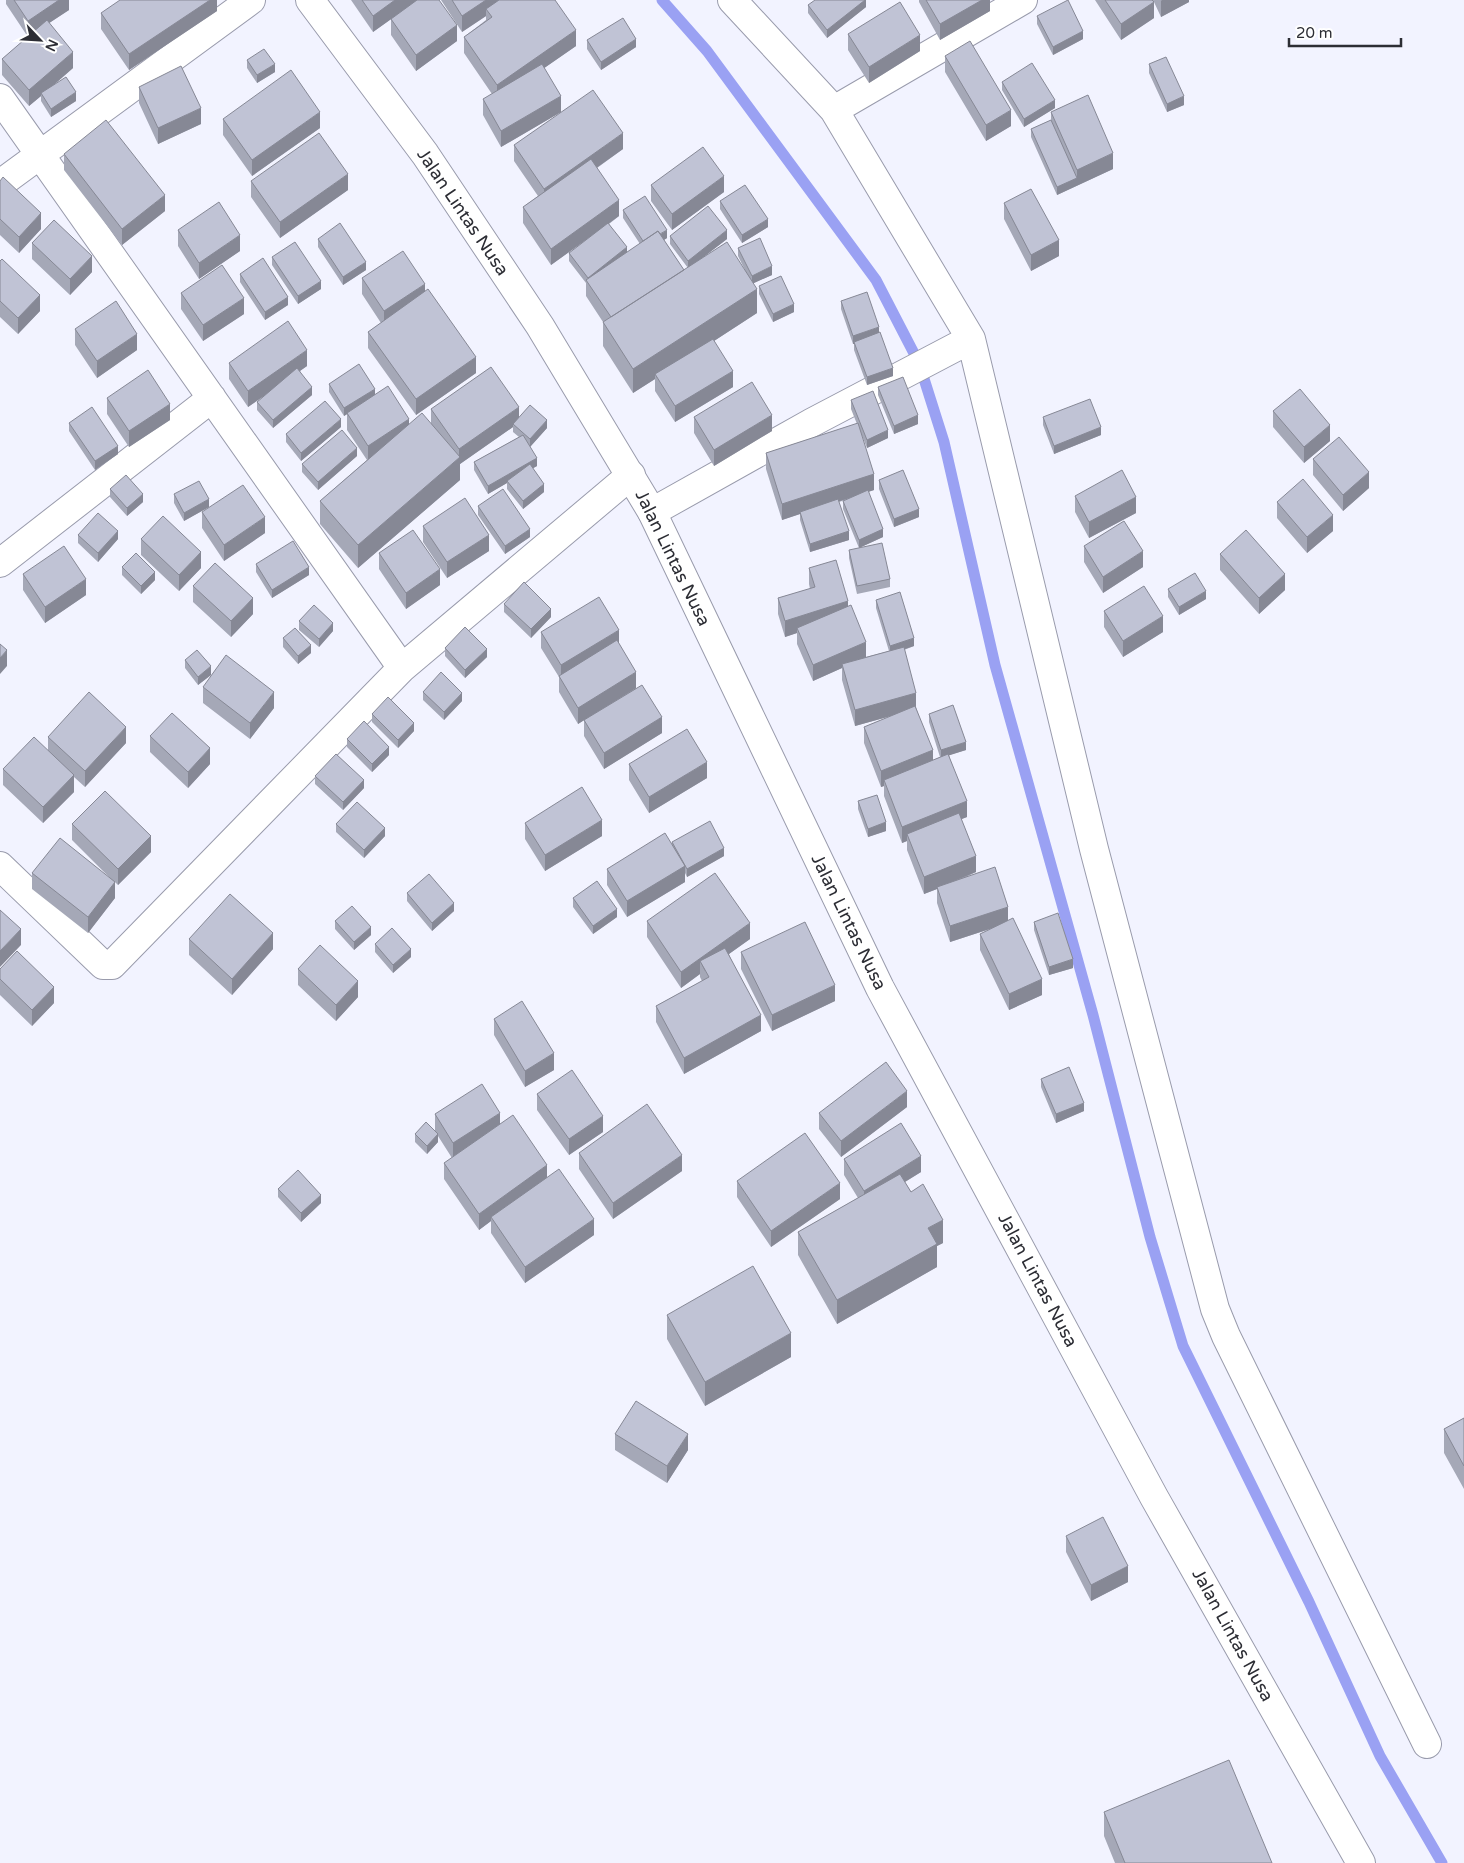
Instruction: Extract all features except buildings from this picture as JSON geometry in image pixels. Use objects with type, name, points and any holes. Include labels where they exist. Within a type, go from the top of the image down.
[{"type":"main road","points":[[0,184],[251,0]]},
{"type":"main road","name":"Jalan Lintas Nusa","points":[[310,0],[425,154],[540,326],[652,512],[880,988],[1154,1497],[1361,1863]]},
{"type":"main road","points":[[732,0],[834,110],[972,339],[1094,849],[1215,1309],[1226,1336],[1427,1744]]},
{"type":"main road","points":[[834,110],[1024,0]]},
{"type":"main road","points":[[0,98],[402,668]]},
{"type":"main road","points":[[652,512],[810,423],[972,339]]},
{"type":"main road","points":[[0,563],[212,398]]},
{"type":"main road","points":[[0,866],[103,965],[112,965],[402,668],[631,475]]},
{"type":"waterway","points":[[662,0],[707,51],[876,280],[919,363],[944,442],[995,665],[1093,1015],[1150,1237],[1183,1346],[1309,1602],[1380,1756],[1442,1863]]}]
